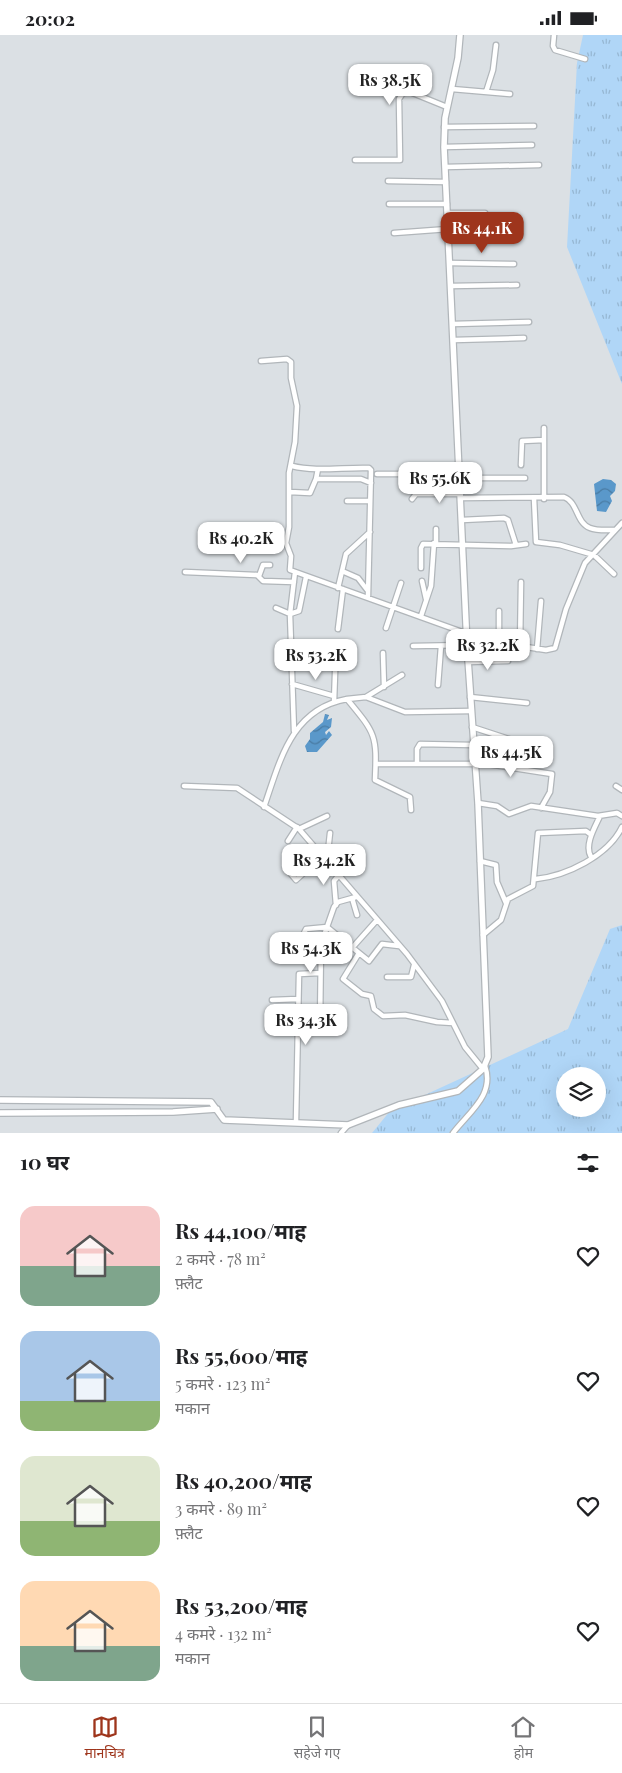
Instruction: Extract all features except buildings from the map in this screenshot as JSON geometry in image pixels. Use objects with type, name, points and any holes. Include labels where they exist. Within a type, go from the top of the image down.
[{"type":"street","points":[[0,1100],[211,1102],[224,1120],[348,1125],[399,1105],[458,1091],[484,1068],[488,1057],[478,803],[467,645],[444,147],[444,127],[460,35]]},
{"type":"street","points":[[554,35],[553,46],[555,50],[585,59]]},
{"type":"street","points":[[486,92],[493,70],[496,45]]},
{"type":"street","points":[[452,89],[510,94]]},
{"type":"street","points":[[355,160],[400,160],[399,99],[403,93],[410,92],[447,107]]},
{"type":"street","points":[[444,127],[534,125]]},
{"type":"street","points":[[444,147],[532,145]]},
{"type":"street","points":[[445,167],[539,165]]},
{"type":"street","points":[[388,181],[446,182]]},
{"type":"street","points":[[389,205],[447,203]]},
{"type":"street","points":[[448,213],[485,213]]},
{"type":"street","points":[[394,233],[449,232],[520,235]]},
{"type":"street","points":[[450,263],[514,264]]},
{"type":"street","points":[[451,286],[517,285]]},
{"type":"street","points":[[453,324],[530,322]]},
{"type":"street","points":[[454,340],[524,339]]},
{"type":"street","points":[[261,361],[286,359],[291,362],[291,378],[297,406],[292,466],[289,473],[289,527],[286,543],[291,556],[289,568],[306,577],[340,589],[368,593],[467,636],[546,651],[557,646],[566,609],[585,563],[622,523]]},
{"type":"street","points":[[544,428],[544,499]]},
{"type":"street","points":[[521,465],[522,435]]},
{"type":"street","points":[[522,441],[544,440]]},
{"type":"street","points":[[292,466],[318,469],[369,468],[371,470],[368,593]]},
{"type":"street","points":[[290,492],[310,493],[318,469]]},
{"type":"street","points":[[377,474],[525,478]]},
{"type":"street","points":[[316,479],[361,479],[371,483]]},
{"type":"street","points":[[412,499],[416,494],[544,499],[568,498],[585,525],[594,529],[615,530]]},
{"type":"street","points":[[534,498],[536,542],[560,545],[594,555],[614,574]]},
{"type":"street","points":[[347,501],[370,501]]},
{"type":"street","points":[[462,520],[504,518],[508,520],[516,545]]},
{"type":"street","points":[[421,615],[431,586],[436,529]]},
{"type":"street","points":[[338,629],[340,589],[346,554],[370,532]]},
{"type":"street","points":[[421,568],[421,546],[424,543],[526,544]]},
{"type":"street","points":[[259,576],[263,565],[270,565]]},
{"type":"street","points":[[342,571],[353,575],[368,593]]},
{"type":"street","points":[[294,731],[290,614],[295,572]]},
{"type":"street","points":[[185,573],[259,576]]},
{"type":"street","points":[[259,576],[260,580],[263,581],[294,582]]},
{"type":"street","points":[[276,608],[290,614],[299,611],[306,577]]},
{"type":"street","points":[[422,581],[426,601]]},
{"type":"street","points":[[520,646],[522,582]]},
{"type":"street","points":[[386,628],[400,583]]},
{"type":"street","points":[[538,649],[541,601]]},
{"type":"street","points":[[499,611],[499,643]]},
{"type":"street","points":[[413,646],[467,645]]},
{"type":"street","points":[[334,699],[336,646]]},
{"type":"street","points":[[438,685],[441,646]]},
{"type":"street","points":[[383,653],[384,687]]},
{"type":"street","points":[[468,662],[508,661]]},
{"type":"street","points":[[292,684],[334,699],[347,699],[366,697],[402,675]]},
{"type":"street","points":[[366,697],[405,712],[471,711]]},
{"type":"street","points":[[470,697],[527,703]]},
{"type":"street","points":[[264,807],[281,759],[294,731],[334,699]]},
{"type":"street","points":[[347,699],[370,727],[374,737],[376,780],[410,797],[411,810]]},
{"type":"street","points":[[472,727],[533,747]]},
{"type":"street","points":[[417,764],[417,749],[420,744],[473,745]]},
{"type":"street","points":[[376,764],[474,763],[552,773],[550,792],[541,808]]},
{"type":"street","points":[[184,786],[237,788],[298,828],[339,875],[354,897],[400,946],[442,1001],[467,1050],[484,1068],[488,1079],[485,1096],[453,1133]]},
{"type":"street","points":[[616,786],[622,790]]},
{"type":"street","points":[[478,803],[495,805],[512,814],[526,807],[600,816],[617,813],[622,816]]},
{"type":"street","points":[[288,841],[298,828],[327,816]]},
{"type":"street","points":[[592,857],[589,853],[590,834],[600,816]]},
{"type":"street","points":[[536,879],[566,873],[585,863],[602,850],[622,827]]},
{"type":"street","points":[[482,935],[501,920],[506,903],[511,897],[534,886],[538,833],[586,831],[590,834]]},
{"type":"street","points":[[291,875],[296,880],[307,870],[328,873],[330,833]]},
{"type":"street","points":[[480,861],[496,865],[498,882],[506,903]]},
{"type":"street","points":[[320,1026],[321,944],[336,905],[334,881],[339,875]]},
{"type":"street","points":[[336,905],[338,902],[354,897]]},
{"type":"street","points":[[354,897],[357,915]]},
{"type":"street","points":[[352,948],[377,920]]},
{"type":"street","points":[[321,944],[306,941],[304,933],[306,929],[328,927],[370,961],[382,944],[400,946]]},
{"type":"street","points":[[359,953],[343,979],[362,994],[371,996],[375,1010],[383,1016],[405,1015],[437,1022],[453,1023]]},
{"type":"street","points":[[387,977],[411,977],[414,965]]},
{"type":"street","points":[[296,1122],[299,973],[320,973]]},
{"type":"street","points":[[272,1000],[298,999]]},
{"type":"street","points":[[0,1113],[173,1112],[217,1109]]},
{"type":"street","points":[[341,1133],[348,1125]]},
{"type":"green space","points":[[583,35],[622,35],[622,384],[567,247],[577,63]]},
{"type":"green space","points":[[622,925],[622,1133],[372,1133],[390,1111],[568,1029],[610,929]]},
{"type":"water","points":[[603,479],[611,480],[616,484],[615,491],[610,496],[612,501],[606,512],[597,511],[594,484]]},
{"type":"water","points":[[325,714],[329,715],[327,720],[332,718],[331,727],[325,732],[326,735],[329,731],[332,735],[317,752],[307,752],[305,746],[310,739],[310,733],[323,722]]}]
